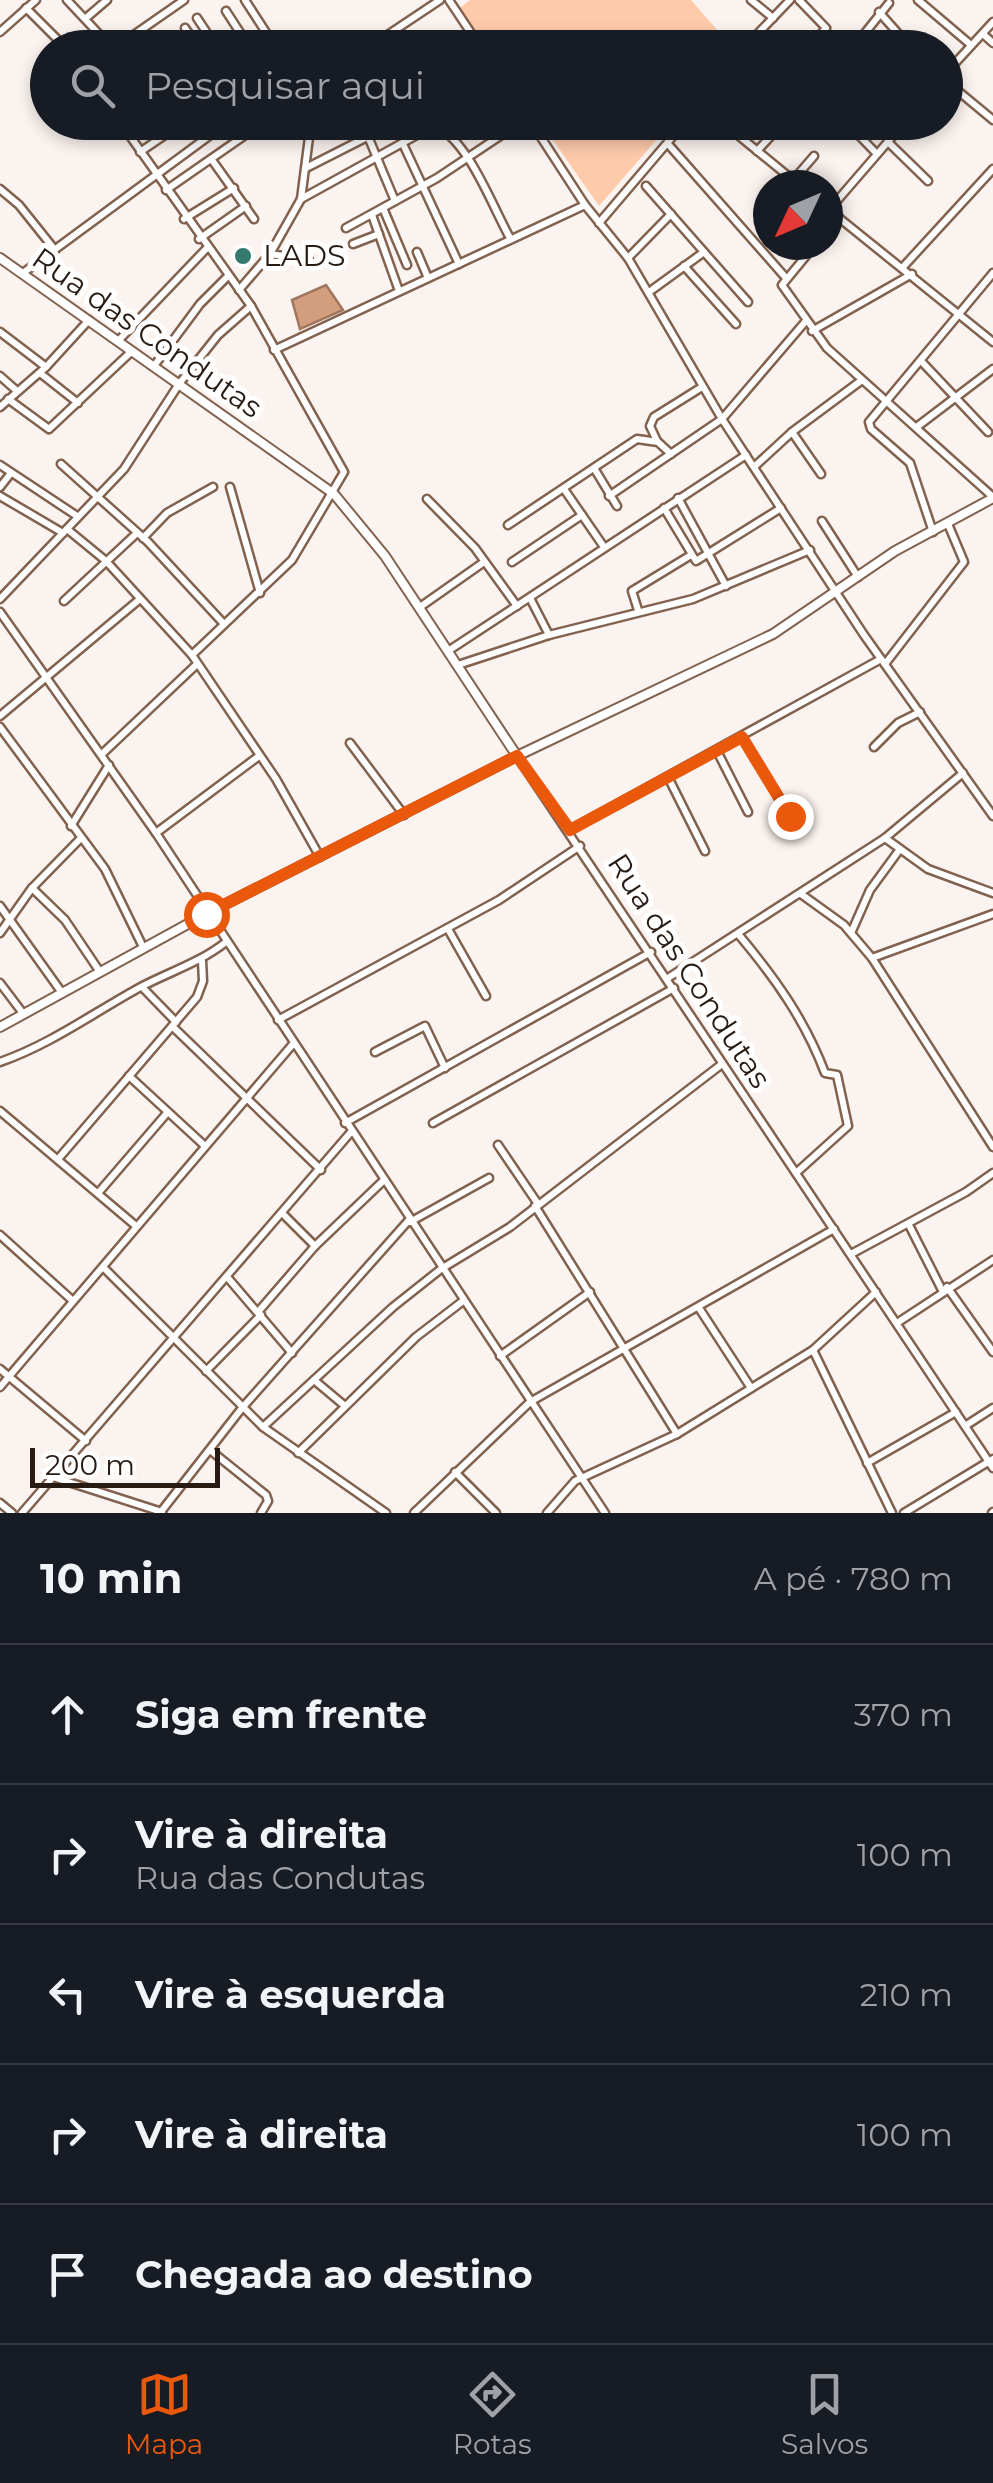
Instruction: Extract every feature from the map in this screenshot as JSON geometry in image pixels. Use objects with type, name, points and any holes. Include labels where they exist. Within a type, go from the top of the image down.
[{"type":"street","points":[[0,32],[36,0]]},
{"type":"street","points":[[67,0],[97,30]]},
{"type":"street","points":[[86,18],[107,0]]},
{"type":"street","points":[[140,30],[184,0]]},
{"type":"street","points":[[245,0],[264,30]]},
{"type":"street","points":[[394,30],[440,0]]},
{"type":"street","points":[[449,0],[469,30]]},
{"type":"street","points":[[752,0],[773,18]]},
{"type":"street","points":[[761,30],[790,0]]},
{"type":"street","points":[[799,0],[824,30]]},
{"type":"street","points":[[918,0],[953,30]]},
{"type":"street","points":[[868,30],[889,2]]},
{"type":"street","points":[[26,8],[48,30]]},
{"type":"street","points":[[226,10],[238,30]]},
{"type":"street","points":[[879,12],[894,30]]},
{"type":"street","points":[[197,18],[205,30]]},
{"type":"street","points":[[963,54],[993,22]]},
{"type":"street","points":[[982,34],[993,44]]},
{"type":"street","points":[[963,38],[971,45]]},
{"type":"street","points":[[963,95],[993,120]]},
{"type":"street","points":[[132,140],[184,219],[251,306],[343,469],[334,494],[292,560],[192,655]]},
{"type":"street","points":[[140,152],[158,140]]},
{"type":"street","points":[[24,274],[202,140]]},
{"type":"street","points":[[166,190],[239,140]]},
{"type":"street","points":[[239,290],[270,254],[301,200],[309,140]]},
{"type":"street","points":[[306,168],[362,140]]},
{"type":"street","points":[[369,140],[395,202]]},
{"type":"street","points":[[301,200],[408,140]]},
{"type":"street","points":[[453,140],[467,158],[510,238]]},
{"type":"street","points":[[346,228],[494,140]]},
{"type":"street","points":[[543,140],[585,205],[628,258],[702,387],[781,508],[993,816]]},
{"type":"street","points":[[600,223],[671,140]]},
{"type":"street","points":[[743,140],[778,170]]},
{"type":"street","points":[[757,152],[768,140]]},
{"type":"street","points":[[863,140],[876,154]]},
{"type":"street","points":[[843,193],[888,142],[928,181]]},
{"type":"street","points":[[402,144],[460,264]]},
{"type":"street","points":[[668,144],[786,278]]},
{"type":"street","points":[[804,170],[814,156]]},
{"type":"street","points":[[212,160],[254,219]]},
{"type":"street","points":[[903,267],[993,169]]},
{"type":"street","points":[[646,186],[748,302]]},
{"type":"street","points":[[184,219],[234,188]]},
{"type":"street","points":[[0,190],[19,205],[55,250]]},
{"type":"street","points":[[274,350],[585,205]]},
{"type":"street","points":[[199,239],[246,206]]},
{"type":"street","points":[[383,208],[407,265]]},
{"type":"street","points":[[628,258],[670,214]]},
{"type":"street","points":[[372,215],[399,292]]},
{"type":"street","points":[[843,220],[993,342]]},
{"type":"street","points":[[353,244],[378,234]]},
{"type":"street","points":[[119,340],[206,249]]},
{"type":"street","points":[[416,252],[428,278]]},
{"type":"street","points":[[648,292],[704,252]]},
{"type":"street","points":[[270,254],[309,260]]},
{"type":"street","name":"Rua das Condutas","points":[[0,258],[334,494],[420,607],[991,1463]]},
{"type":"street","points":[[0,1027],[98,969],[206,914],[517,756],[773,634],[858,577],[993,497],[812,331],[782,288],[801,260]]},
{"type":"street","points":[[684,266],[736,324]]},
{"type":"street","points":[[932,532],[910,463],[868,426],[993,273]]},
{"type":"street","points":[[812,331],[912,274]]},
{"type":"street","points":[[154,366],[200,304],[228,276]]},
{"type":"street","points":[[0,599],[132,460],[180,384],[218,334],[251,306]]},
{"type":"street","points":[[0,407],[89,320]]},
{"type":"street","points":[[610,496],[722,419],[806,322]]},
{"type":"street","points":[[0,332],[78,403]]},
{"type":"street","points":[[8,399],[49,428],[132,350]]},
{"type":"street","points":[[922,362],[988,432]]},
{"type":"street","points":[[918,426],[993,369]]},
{"type":"street","points":[[0,376],[17,391]]},
{"type":"street","points":[[754,467],[792,432],[863,380]]},
{"type":"street","points":[[671,454],[658,442],[650,422],[702,387]]},
{"type":"street","points":[[792,432],[822,474]]},
{"type":"street","points":[[508,525],[637,439],[658,442]]},
{"type":"street","points":[[448,651],[746,455]]},
{"type":"street","points":[[61,464],[140,535],[224,624]]},
{"type":"street","points":[[0,465],[77,516]]},
{"type":"street","points":[[594,468],[617,506]]},
{"type":"street","points":[[0,487],[11,473]]},
{"type":"street","points":[[64,601],[106,560],[168,513],[213,487]]},
{"type":"street","points":[[230,487],[260,593]]},
{"type":"street","points":[[564,489],[604,548]]},
{"type":"street","points":[[0,496],[65,531],[106,560],[192,655],[320,858]]},
{"type":"street","points":[[678,498],[726,586]]},
{"type":"street","points":[[428,499],[517,606]]},
{"type":"street","points":[[664,508],[698,561],[781,508]]},
{"type":"street","points":[[512,562],[582,515]]},
{"type":"street","points":[[822,520],[858,577]]},
{"type":"street","points":[[570,830],[883,661],[964,562],[948,524]]},
{"type":"street","points":[[458,665],[548,635],[693,599],[810,550]]},
{"type":"street","points":[[638,610],[632,591],[691,555]]},
{"type":"street","points":[[420,607],[484,562]]},
{"type":"street","points":[[530,598],[548,635]]},
{"type":"street","points":[[0,716],[140,599]]},
{"type":"street","points":[[0,612],[156,833],[605,1513]]},
{"type":"street","points":[[102,754],[196,665]]},
{"type":"street","points":[[874,747],[898,723],[920,712]]},
{"type":"street","points":[[0,727],[124,900],[143,947]]},
{"type":"street","points":[[742,737],[790,816]]},
{"type":"street","points":[[350,743],[405,816]]},
{"type":"street","points":[[717,751],[748,812]]},
{"type":"street","points":[[156,833],[259,756]]},
{"type":"street","points":[[71,826],[109,766]]},
{"type":"street","points":[[668,978],[886,838],[963,774]]},
{"type":"street","points":[[668,777],[705,851]]},
{"type":"street","points":[[0,934],[32,888],[81,838]]},
{"type":"street","points":[[886,838],[942,876],[993,893]]},
{"type":"street","points":[[278,1020],[448,929],[533,880],[580,846]]},
{"type":"street","points":[[851,933],[868,894],[900,849]]},
{"type":"street","points":[[32,888],[64,920],[98,969]]},
{"type":"street","points":[[802,894],[851,933],[872,958],[993,1147]]},
{"type":"street","points":[[0,906],[60,990]]},
{"type":"street","points":[[872,958],[993,914]]},
{"type":"street","points":[[448,929],[486,996]]},
{"type":"street","points":[[739,935],[787,994],[825,1073],[838,1075],[848,1126],[796,1173]]},
{"type":"street","points":[[0,1062],[32,1050],[142,987],[202,961],[226,942]]},
{"type":"street","points":[[345,1124],[651,952]]},
{"type":"street","points":[[59,1158],[201,990],[202,961]]},
{"type":"street","points":[[0,984],[22,1012]]},
{"type":"street","points":[[142,987],[244,1099],[320,1170]]},
{"type":"street","points":[[433,1124],[674,988]]},
{"type":"street","points":[[375,1052],[424,1026],[445,1068]]},
{"type":"street","points":[[0,1388],[293,1044]]},
{"type":"street","points":[[263,1427],[442,1269],[536,1205],[722,1064]]},
{"type":"street","points":[[129,1076],[205,1146]]},
{"type":"street","points":[[0,1111],[136,1226]]},
{"type":"street","points":[[99,1192],[167,1113]]},
{"type":"street","points":[[23,1513],[351,1132]]},
{"type":"street","points":[[498,1145],[677,1434]]},
{"type":"street","points":[[852,1254],[993,1173]]},
{"type":"street","points":[[56,1478],[161,1513],[242,1408],[325,1318],[359,1271],[410,1221],[489,1178]]},
{"type":"street","points":[[206,1371],[315,1246],[383,1181]]},
{"type":"street","points":[[283,1214],[315,1246]]},
{"type":"street","points":[[909,1224],[944,1288],[993,1352]]},
{"type":"street","points":[[414,1513],[530,1402],[834,1230]]},
{"type":"street","points":[[0,1235],[74,1301]]},
{"type":"street","points":[[897,1324],[944,1288],[993,1260]]},
{"type":"street","points":[[104,1267],[263,1427],[386,1513]]},
{"type":"street","points":[[228,1278],[292,1354]]},
{"type":"street","points":[[500,1356],[590,1292]]},
{"type":"street","points":[[547,1513],[582,1478],[614,1467],[677,1434],[814,1350],[876,1292]]},
{"type":"street","points":[[298,1453],[416,1336],[463,1301]]},
{"type":"street","points":[[700,1308],[751,1388]]},
{"type":"street","points":[[814,1350],[892,1513]]},
{"type":"street","points":[[0,1369],[86,1441]]},
{"type":"street","points":[[314,1380],[345,1406]]},
{"type":"street","points":[[966,1426],[993,1408]]},
{"type":"street","points":[[868,1463],[956,1412]]},
{"type":"street","points":[[210,1450],[266,1496],[261,1513]]},
{"type":"street","points":[[904,1513],[991,1463]]},
{"type":"street","points":[[455,1472],[496,1513]]},
{"type":"street","points":[[0,1502],[12,1513]]},
{"type":"shaded area","points":[[470,0],[691,0],[717,30],[476,30],[460,8]]},
{"type":"shaded area","points":[[553,140],[656,140],[599,206]]},
{"type":"shaded area","points":[[326,285],[343,310],[300,329],[292,300]]},
{"type":"place","name":"LADS","points":[[243,256]]},
{"type":"route","points":[[206,914],[517,756],[570,830],[742,737],[790,816]]}]
